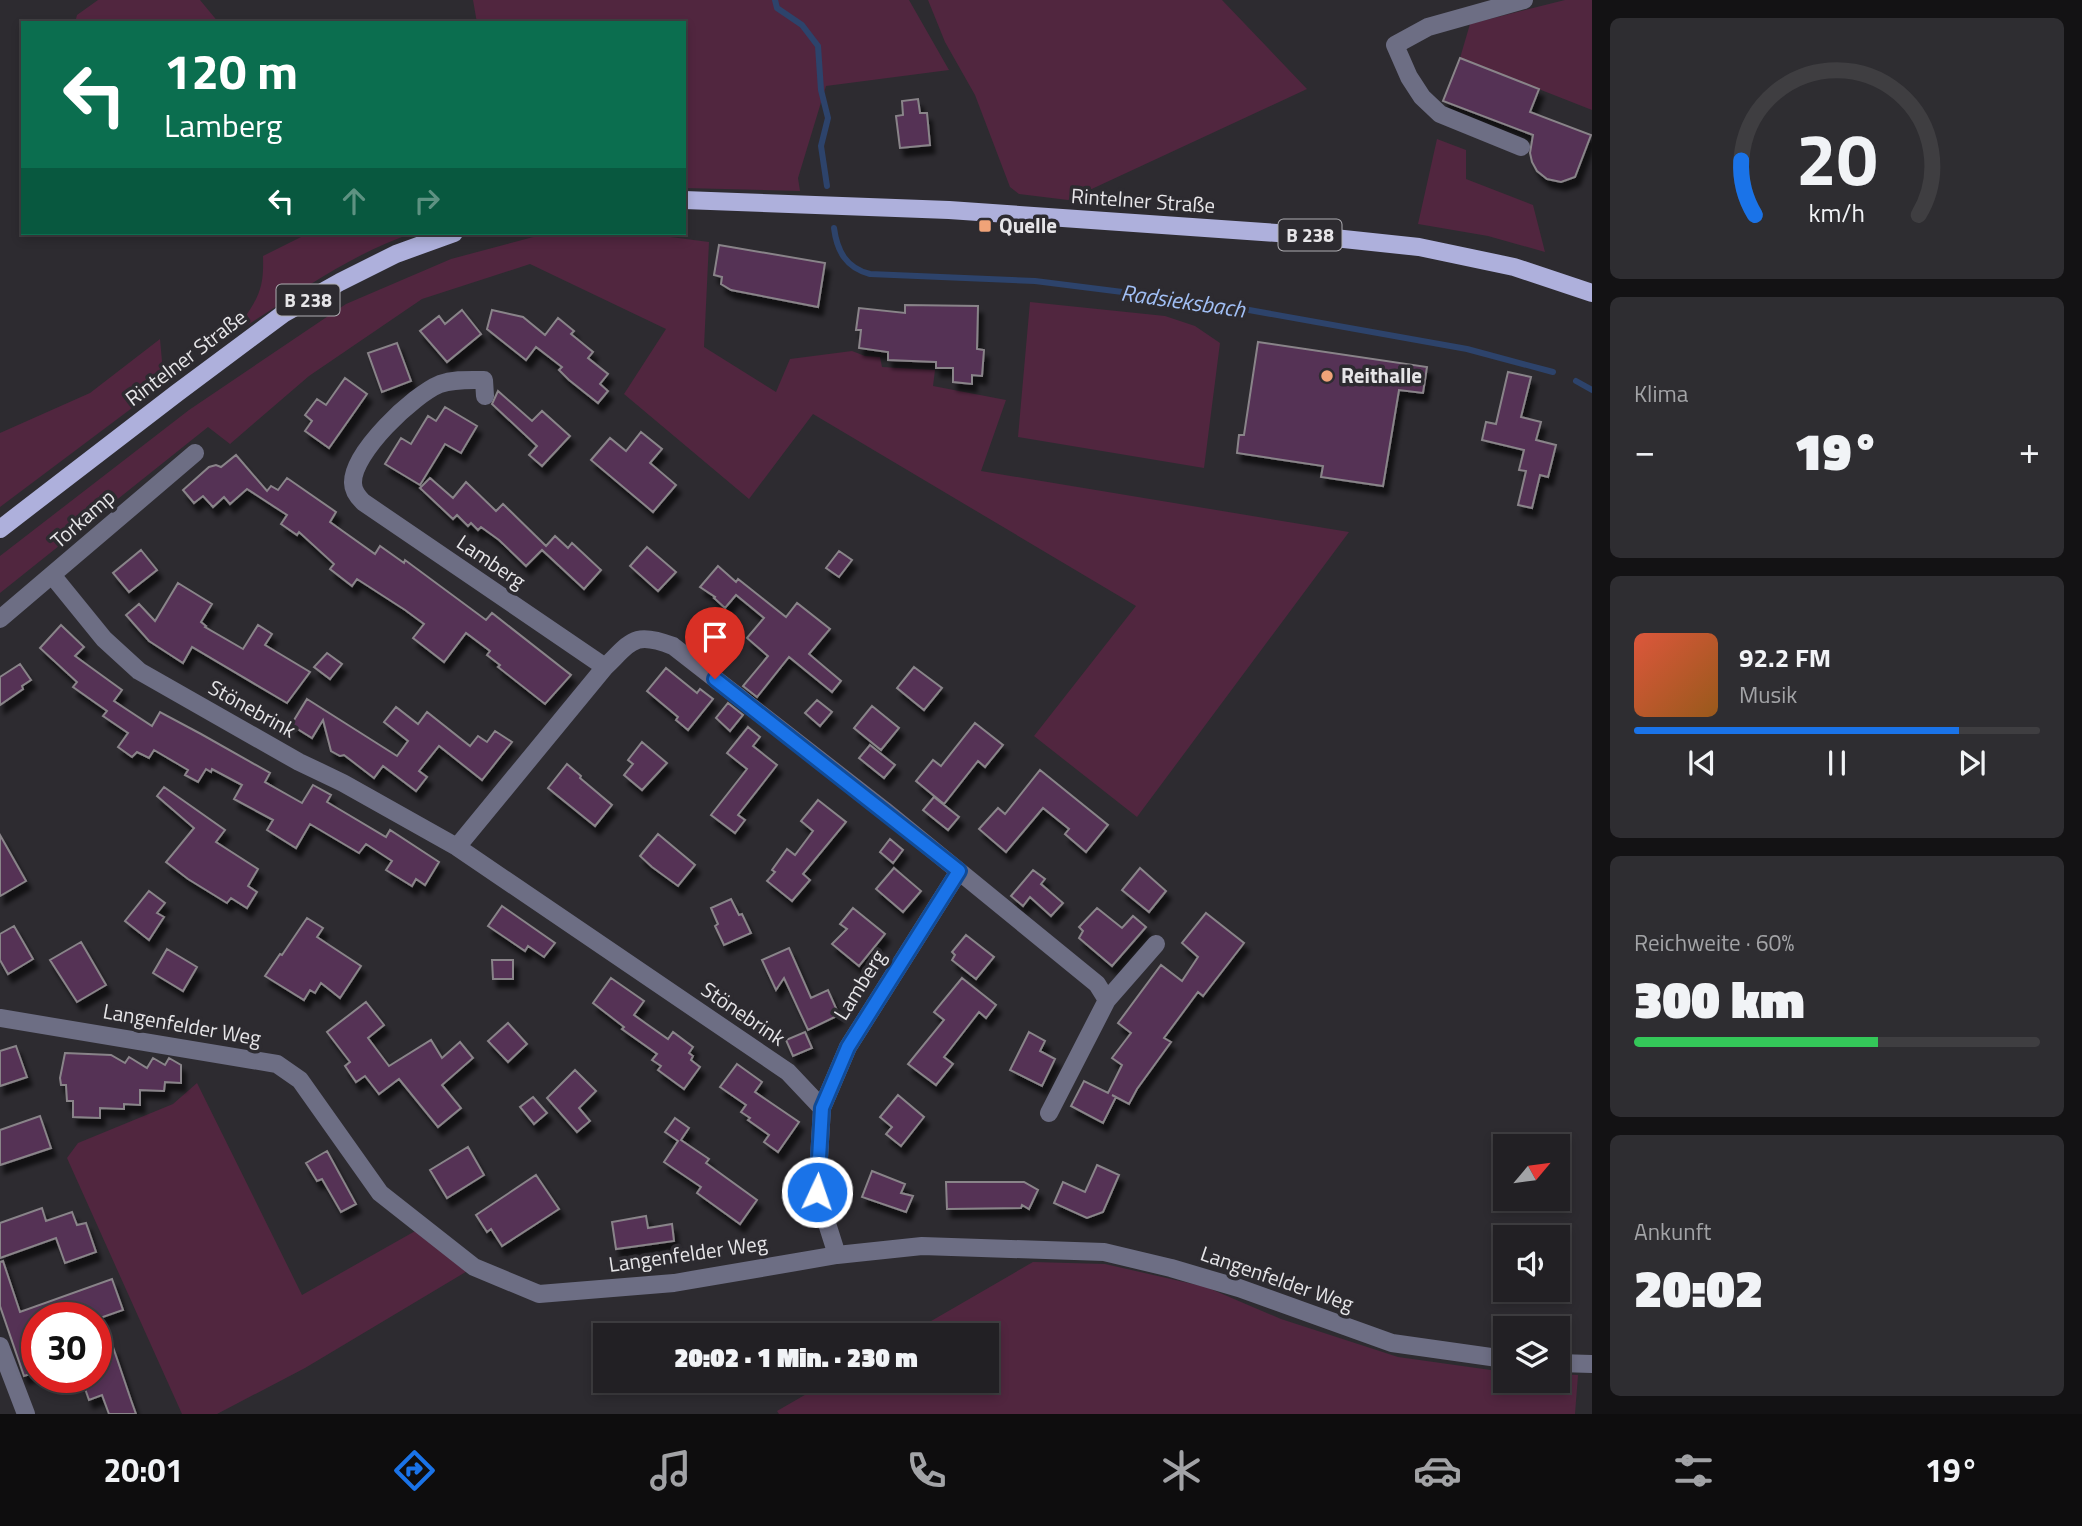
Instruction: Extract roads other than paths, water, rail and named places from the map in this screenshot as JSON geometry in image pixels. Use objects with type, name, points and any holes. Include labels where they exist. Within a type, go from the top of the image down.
[{"type":"main road","name":"Rintelner Straße","points":[[686,200],[962,211],[1306,234],[1419,247],[1500,264],[1592,293]]},
{"type":"main road","name":"Rintelner Straße","points":[[0,529],[283,314],[396,254],[448,235]]},
{"type":"street","points":[[1521,147],[1440,114],[1422,97],[1409,77],[1395,45],[1428,27],[1524,0]]},
{"type":"street","name":"Lamberg","points":[[485,396],[484,380],[464,379],[442,383],[412,402],[389,422],[356,467],[353,484],[355,492],[363,502],[605,667]]},
{"type":"street","name":"Torkamp","points":[[0,619],[195,453]]},
{"type":"street","name":"Stönebrink","points":[[52,575],[104,639],[139,671],[276,750],[343,783],[457,847],[788,1072],[822,1108]]},
{"type":"street","points":[[457,847],[605,667],[630,643],[640,638],[653,638],[673,646],[959,871],[1097,984],[1107,1000]]},
{"type":"street","name":"Lamberg","points":[[837,1255],[817,1192],[822,1108],[848,1047],[959,871]]},
{"type":"street","points":[[1049,1114],[1107,1000],[1156,944]]},
{"type":"street","name":"Langenfelder Weg","points":[[0,1018],[276,1065],[300,1080],[380,1193],[474,1266],[539,1294],[674,1283],[837,1255],[922,1246],[1104,1252],[1239,1288],[1392,1343],[1493,1357]]},
{"type":"street","points":[[0,1346],[26,1414]]},
{"type":"street","points":[[1570,1363],[1592,1364]]},
{"type":"waterway","name":"Radsieksbach","points":[[775,0],[777,8],[802,25],[818,46],[821,90],[828,118],[821,146],[827,186]]},
{"type":"waterway","name":"Radsieksbach","points":[[834,228],[844,257],[855,268],[870,274],[1035,281],[1210,303],[1467,349],[1553,372]]},
{"type":"waterway","name":"Radsieksbach","points":[[1576,381],[1592,390]]},
{"type":"place","name":"Quelle","points":[[985,226]]},
{"type":"place","name":"Reithalle","points":[[1327,376]]}]
